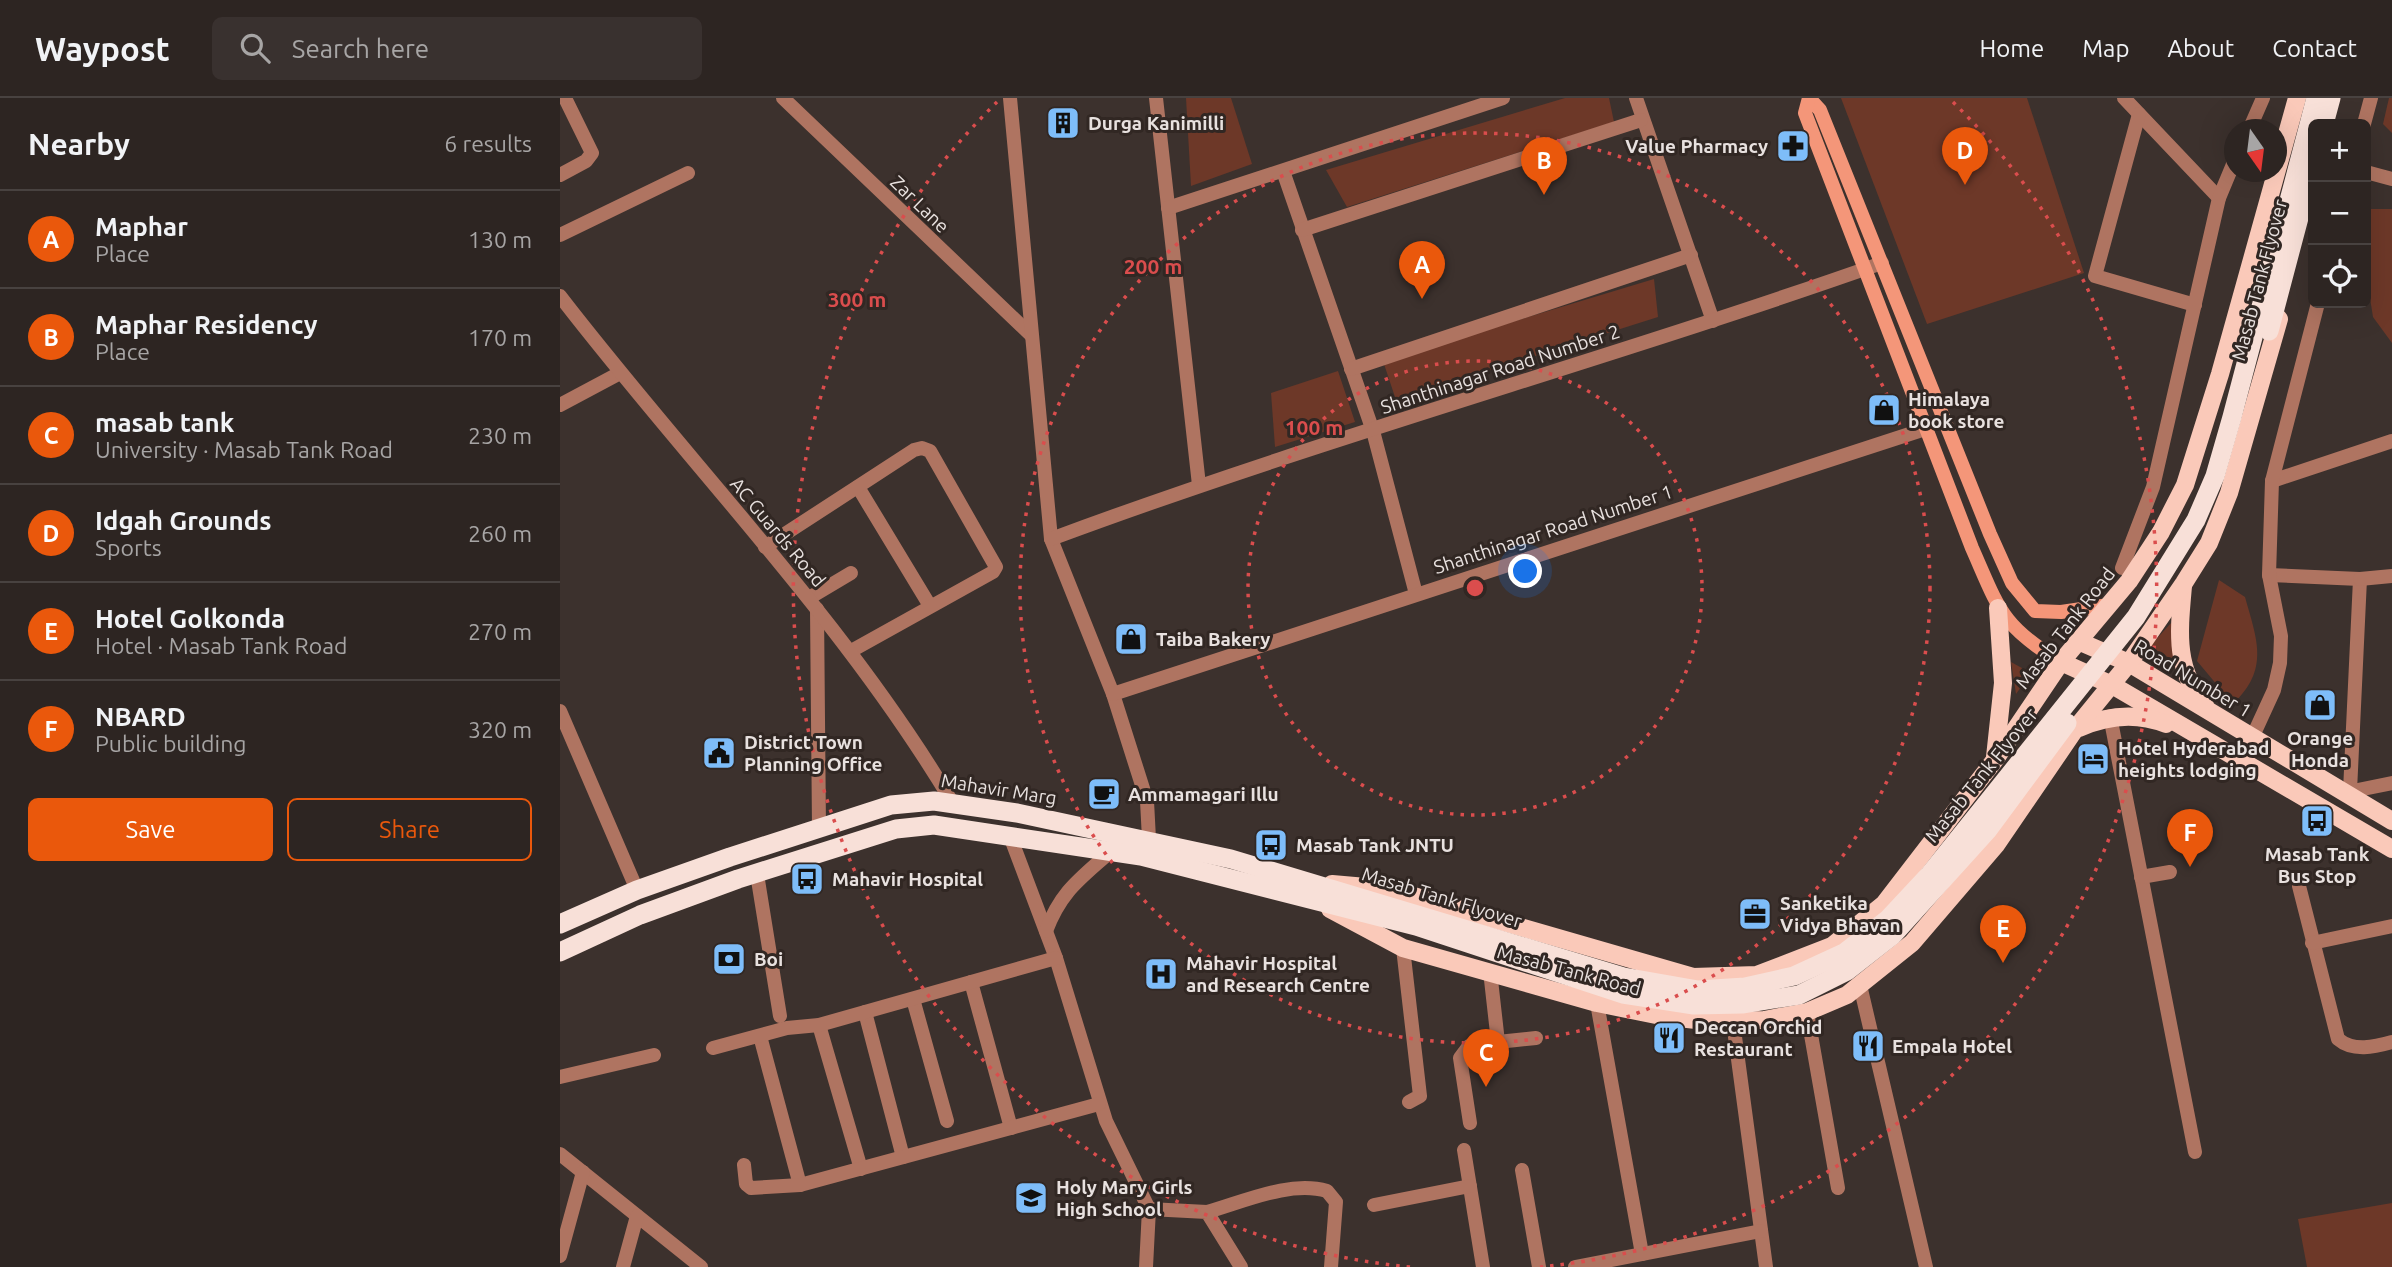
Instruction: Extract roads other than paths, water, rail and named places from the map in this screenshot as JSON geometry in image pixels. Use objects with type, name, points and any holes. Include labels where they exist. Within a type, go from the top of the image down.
[{"type":"highway","name":"Masab Tank Flyover","points":[[1315,891],[1624,976],[1698,990],[1745,988],[1794,976],[1844,953],[1888,919],[1930,874],[2136,617],[2196,520],[2215,476],[2232,417],[2316,98]]},
{"type":"highway","points":[[2325,119],[2331,98]]},
{"type":"highway","name":"Masab Tank Flyover","points":[[1420,920],[1623,994],[1694,1005],[1742,1004],[1799,995],[1847,971],[1893,935],[1987,831],[2150,618],[2206,529],[2233,460],[2308,182]]},
{"type":"highway","name":"Mahavir Marg","points":[[560,924],[680,874],[891,805],[952,802],[1149,839],[1315,891]]},
{"type":"highway","points":[[560,951],[687,897],[896,829],[934,825],[1110,852],[1315,891]]},
{"type":"highway","points":[[680,874],[687,897]]},
{"type":"main road","points":[[1809,98],[1820,110],[1962,467],[2012,583],[2035,611],[2061,612],[2109,605]]},
{"type":"main road","points":[[1809,98],[1805,113],[1998,608],[2022,638],[2061,662],[2112,685],[2392,849]]},
{"type":"main road","name":"Masab Tank Road","points":[[1315,891],[1389,889],[1693,977],[1757,975],[1832,946],[1884,904],[1978,783],[2061,662],[2129,582],[2155,542],[2185,485],[2297,98]]},
{"type":"main road","points":[[2334,119],[2339,98]]},
{"type":"main road","points":[[2272,191],[2308,197]]},
{"type":"main road","name":"Masab Tank Road","points":[[1315,891],[1403,948],[1597,1003],[1672,1017],[1733,1022],[1807,1012],[1847,995],[1912,943],[1996,845],[2076,729],[2129,663],[2209,543],[2229,492],[2308,216]]},
{"type":"main road","points":[[2184,583],[2178,632],[2180,661],[2192,689],[2215,716]]},
{"type":"main road","points":[[1994,761],[2003,682],[1998,608]]},
{"type":"main road","name":"Road Number 1","points":[[2078,641],[2129,663],[2392,821]]},
{"type":"main road","points":[[2076,729],[2110,716],[2157,720],[2202,739]]},
{"type":"main road","points":[[1978,783],[2020,810]]},
{"type":"main road","points":[[1955,813],[1996,845]]},
{"type":"street","points":[[560,175],[586,161],[592,153],[565,98]]},
{"type":"street","name":"Zar Lane","points":[[783,98],[1031,335]]},
{"type":"street","points":[[1010,98],[1051,539],[1113,694],[1147,801],[1149,839]]},
{"type":"street","points":[[1156,98],[1199,485]]},
{"type":"street","points":[[1168,208],[1503,98]]},
{"type":"street","points":[[1636,98],[1641,120],[1713,321]]},
{"type":"street","points":[[2124,98],[2219,198]]},
{"type":"street","points":[[2254,119],[2263,98]]},
{"type":"street","points":[[2365,119],[2371,98]]},
{"type":"street","points":[[2139,114],[2095,276],[2195,305]]},
{"type":"street","points":[[1302,230],[1641,120]]},
{"type":"street","points":[[1283,171],[1373,430],[1416,594]]},
{"type":"street","points":[[560,235],[688,173]]},
{"type":"street","points":[[2371,173],[2392,179]]},
{"type":"street","points":[[2122,568],[2153,487],[2219,198],[2226,182]]},
{"type":"street","points":[[1352,369],[1691,255]]},
{"type":"street","name":"Shanthinagar Road Number 2","points":[[1051,539],[1199,485],[1713,321],[1882,263]]},
{"type":"street","name":"AC Guards Road","points":[[560,296],[620,373],[851,651],[952,802]]},
{"type":"street","points":[[2252,738],[2274,690],[2280,663],[2281,636],[2269,575],[2272,481],[2317,308]]},
{"type":"street","points":[[560,405],[620,373]]},
{"type":"street","name":"Shanthinagar Road Number 1","points":[[1113,694],[1926,429]]},
{"type":"street","points":[[2272,481],[2392,441]]},
{"type":"street","points":[[765,547],[914,450],[922,448],[930,451],[996,567],[993,572],[851,651]]},
{"type":"street","points":[[858,487],[930,606]]},
{"type":"street","points":[[819,828],[813,603],[851,573]]},
{"type":"street","points":[[2269,575],[2360,579],[2392,576]]},
{"type":"street","points":[[2360,579],[2347,792],[2392,783]]},
{"type":"street","points":[[560,711],[637,890]]},
{"type":"street","points":[[2110,716],[2195,1152]]},
{"type":"street","points":[[1010,836],[1056,958],[1100,1104],[1149,1209],[1146,1267]]},
{"type":"street","points":[[1046,931],[1054,909],[1073,883],[1110,852]]},
{"type":"street","points":[[2141,877],[2170,872]]},
{"type":"street","points":[[757,874],[780,1016]]},
{"type":"street","points":[[2298,886],[2338,1039],[2342,1043],[2366,1048],[2392,1042]]},
{"type":"street","points":[[2312,943],[2392,926]]},
{"type":"street","points":[[2153,936],[2169,933]]},
{"type":"street","points":[[1403,948],[1420,1096],[1409,1102]]},
{"type":"street","points":[[713,1048],[787,1028],[819,1025],[1056,958]]},
{"type":"street","points":[[1490,971],[1498,1042]]},
{"type":"street","points":[[971,982],[1011,1128]]},
{"type":"street","points":[[1860,985],[1926,1267]]},
{"type":"street","points":[[913,999],[947,1121]]},
{"type":"street","points":[[1597,1003],[1642,1254]]},
{"type":"street","points":[[865,1012],[903,1157]]},
{"type":"street","points":[[1807,1012],[1838,1188]]},
{"type":"street","points":[[1733,1022],[1766,1267]]},
{"type":"street","points":[[819,1025],[860,1169]]},
{"type":"street","points":[[760,1036],[800,1185]]},
{"type":"street","points":[[1470,1122],[1462,1052],[1469,1046],[1536,1038]]},
{"type":"street","points":[[560,1077],[654,1055]]},
{"type":"street","points":[[744,1166],[746,1184],[751,1188],[800,1185],[1100,1104]]},
{"type":"street","points":[[1464,1150],[1483,1267]]},
{"type":"street","points":[[560,1154],[701,1267]]},
{"type":"street","points":[[1522,1170],[1539,1267]]},
{"type":"street","points":[[560,1256],[583,1172]]},
{"type":"street","points":[[1374,1205],[1470,1186]]},
{"type":"street","points":[[1149,1209],[1207,1212],[1287,1190],[1306,1187],[1327,1191],[1336,1202],[1331,1267]]},
{"type":"street","points":[[1207,1212],[1241,1267]]},
{"type":"street","points":[[623,1267],[637,1216]]},
{"type":"street","points":[[1576,1267],[1761,1231]]},
{"type":"place","name":"Durga Kanimilli","points":[[1063,123]]},
{"type":"place","name":"Value Pharmacy","points":[[1793,146]]},
{"type":"place","name":"Idgah Grounds","points":[[1965,185]]},
{"type":"place","name":"Maphar Residency","points":[[1544,195]]},
{"type":"place","name":"Maphar","points":[[1422,299]]},
{"type":"place","name":"Himalaya book store","points":[[1884,410]]},
{"type":"place","name":"Taiba Bakery","points":[[1131,639]]},
{"type":"place","name":"Orange Honda","points":[[2320,705]]},
{"type":"place","name":"District Town Planning Office","points":[[719,753]]},
{"type":"place","name":"Hotel Hyderabad heights lodging","points":[[2093,759]]},
{"type":"place","name":"Ammamagari Illu","points":[[1104,794]]},
{"type":"place","name":"Masab Tank Bus Stop","points":[[2317,821]]},
{"type":"place","name":"Masab Tank JNTU","points":[[1271,845]]},
{"type":"place","name":"NBARD","points":[[2190,867]]},
{"type":"place","name":"Mahavir Hospital","points":[[807,879]]},
{"type":"place","name":"Sanketika Vidya Bhavan","points":[[1755,914]]},
{"type":"place","name":"Boi","points":[[729,959]]},
{"type":"place","name":"Hotel Golkonda","points":[[2003,963]]},
{"type":"place","name":"Mahavir Hospital and Research Centre","points":[[1161,974]]},
{"type":"place","name":"Deccan Orchid Restaurant","points":[[1669,1038]]},
{"type":"place","name":"Empala Hotel","points":[[1868,1046]]},
{"type":"place","name":"masab tank","points":[[1486,1087]]},
{"type":"place","name":"Holy Mary Girls High School","points":[[1031,1198]]}]
